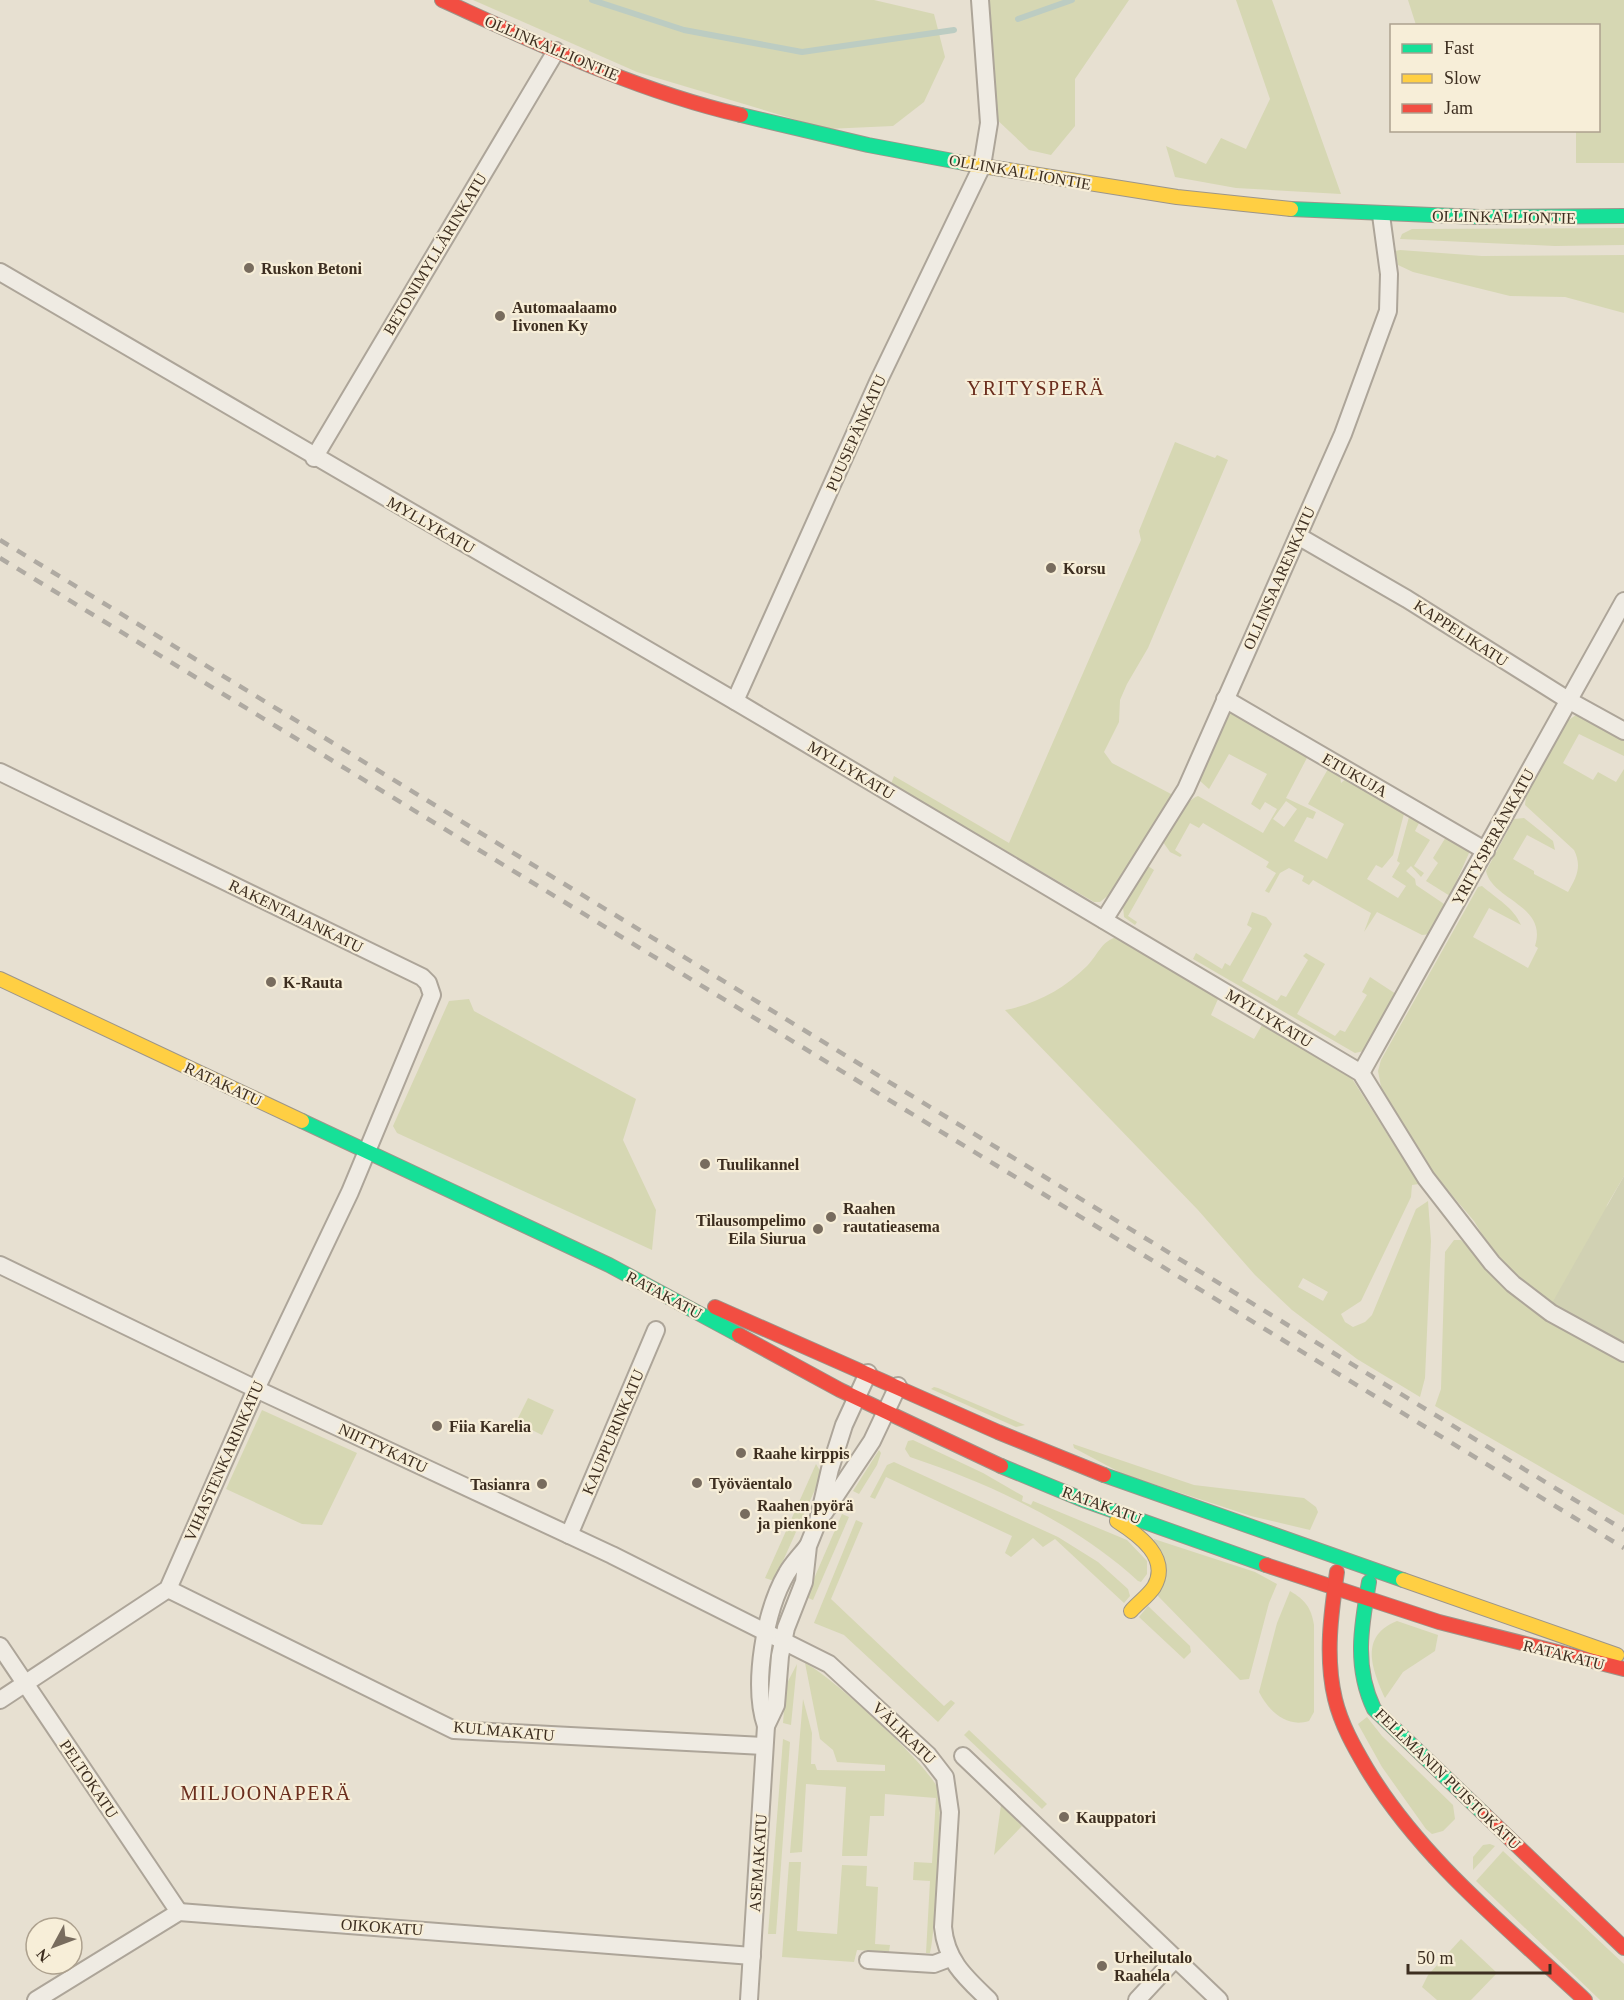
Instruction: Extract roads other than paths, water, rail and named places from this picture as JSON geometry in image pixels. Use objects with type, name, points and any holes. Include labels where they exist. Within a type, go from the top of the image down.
[{"type":"main road","name":"OLLINKALLIONTIE","points":[[442,0],[556,51],[687,103],[868,145],[982,166],[1189,199],[1311,211],[1381,215],[1624,216]]},
{"type":"main road","name":"RATAKATU","points":[[0,979],[609,1265],[857,1398],[988,1461],[1060,1490],[1439,1622],[1624,1669]]},
{"type":"main road","name":"RATAKATU","points":[[609,1265],[782,1333],[1094,1471],[1338,1561],[1371,1570],[1624,1657]]},
{"type":"main road","points":[[1060,1490],[1141,1536],[1152,1549],[1158,1575],[1154,1587],[1131,1611]]},
{"type":"main road","points":[[1338,1561],[1329,1626],[1332,1689],[1341,1721],[1366,1768],[1411,1833],[1438,1862],[1585,2000]]},
{"type":"main road","name":"FELLMANIN PUISTOKATU","points":[[1371,1570],[1359,1667],[1364,1690],[1374,1709],[1624,1948]]},
{"type":"street","name":"PUUSEPÄNKATU","points":[[735,701],[878,382],[982,166],[989,123],[980,0]]},
{"type":"street","name":"BETONIMYLLÄRINKATU","points":[[314,458],[556,51]]},
{"type":"street","name":"OLLINSAARENKATU","points":[[1104,920],[1179,801],[1343,434],[1388,311],[1389,274],[1381,215]]},
{"type":"street","name":"MYLLYKATU","points":[[0,273],[314,458],[735,701],[1361,1073],[1426,1178],[1492,1263],[1513,1284],[1551,1313],[1624,1353]]},
{"type":"street","name":"KAPPELIKATU","points":[[1298,536],[1407,598],[1568,700],[1624,731]]},
{"type":"street","name":"YRITYSPERÄNKATU","points":[[1361,1073],[1624,601]]},
{"type":"street","name":"ETUKUJA","points":[[1225,699],[1486,851]]},
{"type":"street","name":"RAKENTAJANKATU","points":[[0,772],[425,980],[431,991],[432,999],[374,1130],[368,1151]]},
{"type":"street","name":"VIHASTENKARINKATU","points":[[168,1589],[256,1389],[368,1151]]},
{"type":"street","name":"NIITTYKATU","points":[[0,1265],[767,1631]]},
{"type":"street","name":"KAUPPURINKATU","points":[[569,1535],[656,1330]]},
{"type":"street","name":"ASEMAKATU","points":[[749,2000],[766,1726],[776,1705],[783,1640],[804,1582],[808,1546],[818,1521],[830,1469],[868,1373]]},
{"type":"street","name":"ASEMAKATU","points":[[818,1521],[872,1441],[898,1386]]},
{"type":"street","name":"ASEMAKATU","points":[[766,1726],[760,1710],[767,1631],[772,1608],[787,1572],[808,1546]]},
{"type":"street","points":[[0,1700],[168,1589]]},
{"type":"street","name":"KULMAKATU","points":[[168,1589],[454,1730],[764,1746]]},
{"type":"street","name":"VÄLIKATU","points":[[767,1631],[817,1656],[841,1674],[942,1770],[948,1785],[950,1802],[943,1927],[950,1958]]},
{"type":"street","name":"PELTOKATU","points":[[0,1646],[179,1912]]},
{"type":"street","points":[[963,1756],[1219,2000]]},
{"type":"street","points":[[36,2000],[179,1912]]},
{"type":"street","name":"OIKOKATU","points":[[179,1912],[752,1956]]},
{"type":"street","points":[[868,1960],[934,1964],[950,1958],[959,1972],[989,2000]]},
{"type":"street","points":[[1137,2000],[1175,1959]]},
{"type":"waterway","points":[[592,0],[684,30],[802,52],[954,30]]},
{"type":"waterway","points":[[1018,19],[1072,0]]},
{"type":"railway","points":[[0,540],[1624,1530]]},
{"type":"railway","points":[[0,558],[1624,1548]]},
{"type":"place","name":"Ruskon Betoni","points":[[249,268]]},
{"type":"place","name":"Automaalaamo Iivonen Ky","points":[[500,316]]},
{"type":"place","name":"Korsu","points":[[1051,568]]},
{"type":"place","name":"K-Rauta","points":[[271,982]]},
{"type":"place","name":"Tuulikannel","points":[[705,1164]]},
{"type":"place","name":"Raahen rautatieasema","points":[[831,1217]]},
{"type":"place","name":"Tilausompelimo Eila Siurua","points":[[818,1229]]},
{"type":"place","name":"Fiia Karelia","points":[[437,1426]]},
{"type":"place","name":"Raahe kirppis","points":[[741,1453]]},
{"type":"place","name":"Työväentalo","points":[[697,1483]]},
{"type":"place","name":"Tasianra","points":[[542,1484]]},
{"type":"place","name":"Raahen pyörä ja pienkone","points":[[745,1514]]},
{"type":"place","name":"Kauppatori","points":[[1064,1817]]},
{"type":"place","name":"Urheilutalo Raahela","points":[[1102,1966]]},
{"type":"district","name":"YRITYSPERÄ","points":[[1036,388]]},
{"type":"district","name":"MILJOONAPERÄ","points":[[266,1793]]}]
